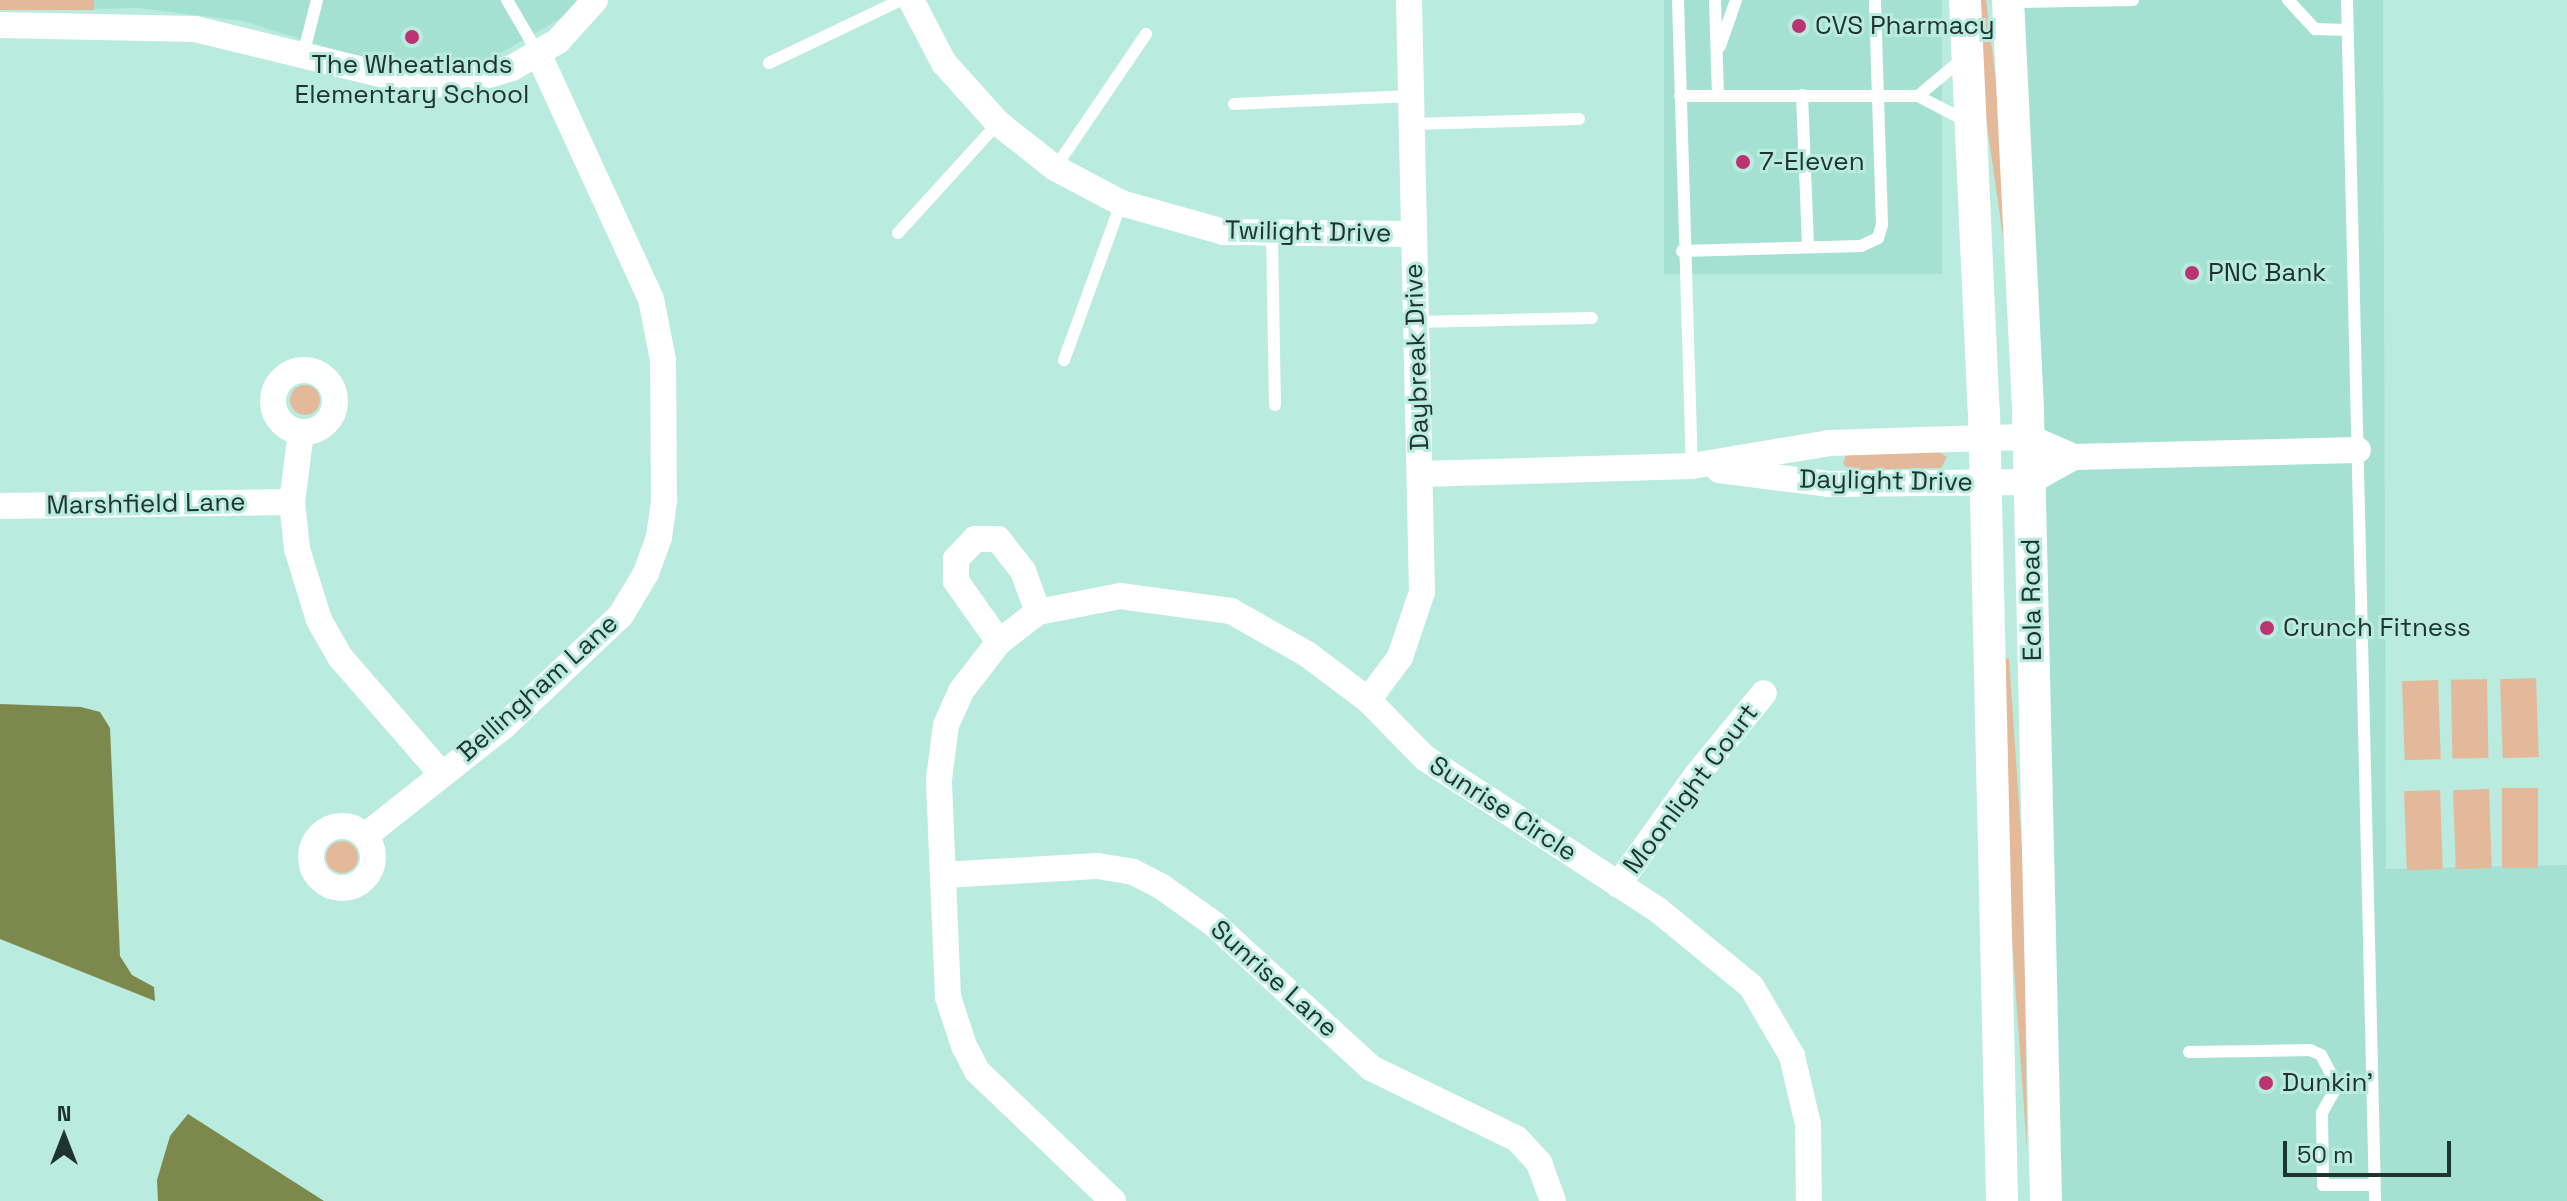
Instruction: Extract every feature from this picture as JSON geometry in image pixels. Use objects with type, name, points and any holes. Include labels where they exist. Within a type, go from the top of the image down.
[{"type":"street","points":[[0,25],[156,24],[229,35],[425,85],[493,76],[538,53],[568,32],[595,0]]},
{"type":"street","name":"Twilight Drive","points":[[911,0],[944,63],[998,123],[1055,168],[1121,203],[1174,222],[1272,235],[1413,234]]},
{"type":"street","name":"Daybreak Drive","points":[[1368,700],[1400,657],[1417,618],[1423,565],[1409,0]]},
{"type":"street","name":"Eola Road","points":[[1965,0],[1984,438],[2002,1201]]},
{"type":"street","name":"Eola Road","points":[[2008,1],[2028,437],[2046,1201]]},
{"type":"street","name":"Bellingham Lane","points":[[365,836],[504,726],[621,615],[646,573],[663,519],[663,360],[651,299],[538,53]]},
{"type":"street","points":[[301,432],[292,502],[306,586],[331,644],[441,773]]},
{"type":"street","name":"Daylight Drive","points":[[1421,474],[1692,466],[1829,443],[1984,438],[2028,437],[2074,457],[2358,450]]},
{"type":"street","name":"Daylight Drive","points":[[1692,466],[1828,484],[2029,482],[2074,457]]},
{"type":"street","name":"Marshfield Lane","points":[[0,506],[292,502]]},
{"type":"street","points":[[999,642],[956,581],[956,559],[975,539],[998,539],[1023,571],[1038,612]]},
{"type":"street","name":"Sunrise Circle","points":[[1113,1201],[977,1071],[971,1059],[948,997],[939,779],[946,725],[961,691],[999,642],[1038,612],[1120,596],[1231,611],[1307,654],[1368,700],[1425,758],[1658,910],[1751,986],[1792,1056],[1808,1124],[1809,1201]]},
{"type":"street","name":"Moonlight Court","points":[[1618,885],[1696,776],[1764,693]]},
{"type":"street","name":"Sunrise Lane","points":[[944,875],[1097,866],[1133,872],[1162,887],[1214,924],[1371,1068],[1517,1139],[1539,1163],[1553,1201]]},
{"type":"lane","points":[[303,56],[317,0]]},
{"type":"lane","points":[[507,0],[538,53]]},
{"type":"lane","points":[[769,63],[901,0]]},
{"type":"lane","points":[[1678,0],[1682,251],[1692,466]]},
{"type":"lane","points":[[1715,0],[1718,95]]},
{"type":"lane","points":[[1717,57],[1736,0]]},
{"type":"lane","points":[[1682,251],[1861,246],[1878,238],[1882,225],[1875,0]]},
{"type":"lane","points":[[2008,1],[2133,0]]},
{"type":"lane","points":[[2288,0],[2315,29],[2346,30]]},
{"type":"lane","points":[[2347,0],[2375,1201]]},
{"type":"lane","points":[[1055,168],[1146,34]]},
{"type":"lane","points":[[1918,96],[1967,50]]},
{"type":"lane","points":[[1802,95],[1808,247]]},
{"type":"lane","points":[[1234,104],[1412,96]]},
{"type":"lane","points":[[1680,96],[1918,96],[1972,127]]},
{"type":"lane","points":[[1413,124],[1579,119]]},
{"type":"lane","points":[[898,233],[998,123]]},
{"type":"lane","points":[[1064,360],[1121,203]]},
{"type":"lane","points":[[1272,235],[1275,405]]},
{"type":"lane","points":[[1416,322],[1592,318]]},
{"type":"lane","points":[[2189,1052],[2310,1050],[2321,1055],[2330,1064],[2333,1085],[2322,1113],[2323,1185],[2374,1185]]},
{"type":"shaded area","points":[[0,0],[94,0],[94,10],[0,10]]},
{"type":"shaded area","name":"The Wheatlands Elementary School","points":[[94,0],[580,0],[573,11],[489,60],[424,68],[348,54],[243,21],[138,8],[93,9]]},
{"type":"shaded area","points":[[1664,0],[1942,0],[1942,274],[1664,274]]},
{"type":"shaded area","points":[[1978,0],[1986,0],[2003,137],[2010,286],[1984,104]]},
{"type":"shaded area","points":[[2022,0],[2383,0],[2386,869],[2567,865],[2567,1201],[2061,1201]]},
{"type":"shaded area","points":[[305,385],[316,389],[320,400],[316,411],[305,415],[294,411],[290,400],[294,389]]},
{"type":"shaded area","points":[[1939,452],[1947,457],[1941,468],[1851,470],[1843,464],[1846,455]]},
{"type":"shaded area","points":[[2003,658],[2009,659],[2024,876],[2027,1150],[2010,912]]},
{"type":"shaded area","points":[[2536,678],[2539,757],[2503,758],[2500,679]]},
{"type":"shaded area","points":[[2487,679],[2488,758],[2452,759],[2451,680]]},
{"type":"shaded area","points":[[2438,680],[2441,759],[2405,760],[2402,681]]},
{"type":"shaded area","points":[[0,704],[81,707],[100,712],[110,728],[120,956],[132,975],[154,987],[155,1001],[0,939]]},
{"type":"shaded area","points":[[2502,788],[2538,788],[2538,868],[2502,868]]},
{"type":"shaded area","points":[[2489,789],[2492,868],[2456,869],[2453,790]]},
{"type":"shaded area","points":[[2440,790],[2443,869],[2407,870],[2404,791]]},
{"type":"shaded area","points":[[342,841],[353,846],[358,857],[353,868],[342,873],[331,868],[326,857],[331,846]]},
{"type":"shaded area","points":[[188,1114],[324,1201],[158,1201],[157,1180],[170,1136]]},
{"type":"place","name":"CVS Pharmacy","points":[[1799,26]]},
{"type":"place","name":"The Wheatlands Elementary School","points":[[412,37]]},
{"type":"place","name":"7-Eleven","points":[[1743,162]]},
{"type":"place","name":"PNC Bank","points":[[2192,273]]},
{"type":"place","name":"Crunch Fitness","points":[[2267,628]]},
{"type":"place","name":"Dunkin'","points":[[2266,1083]]}]
